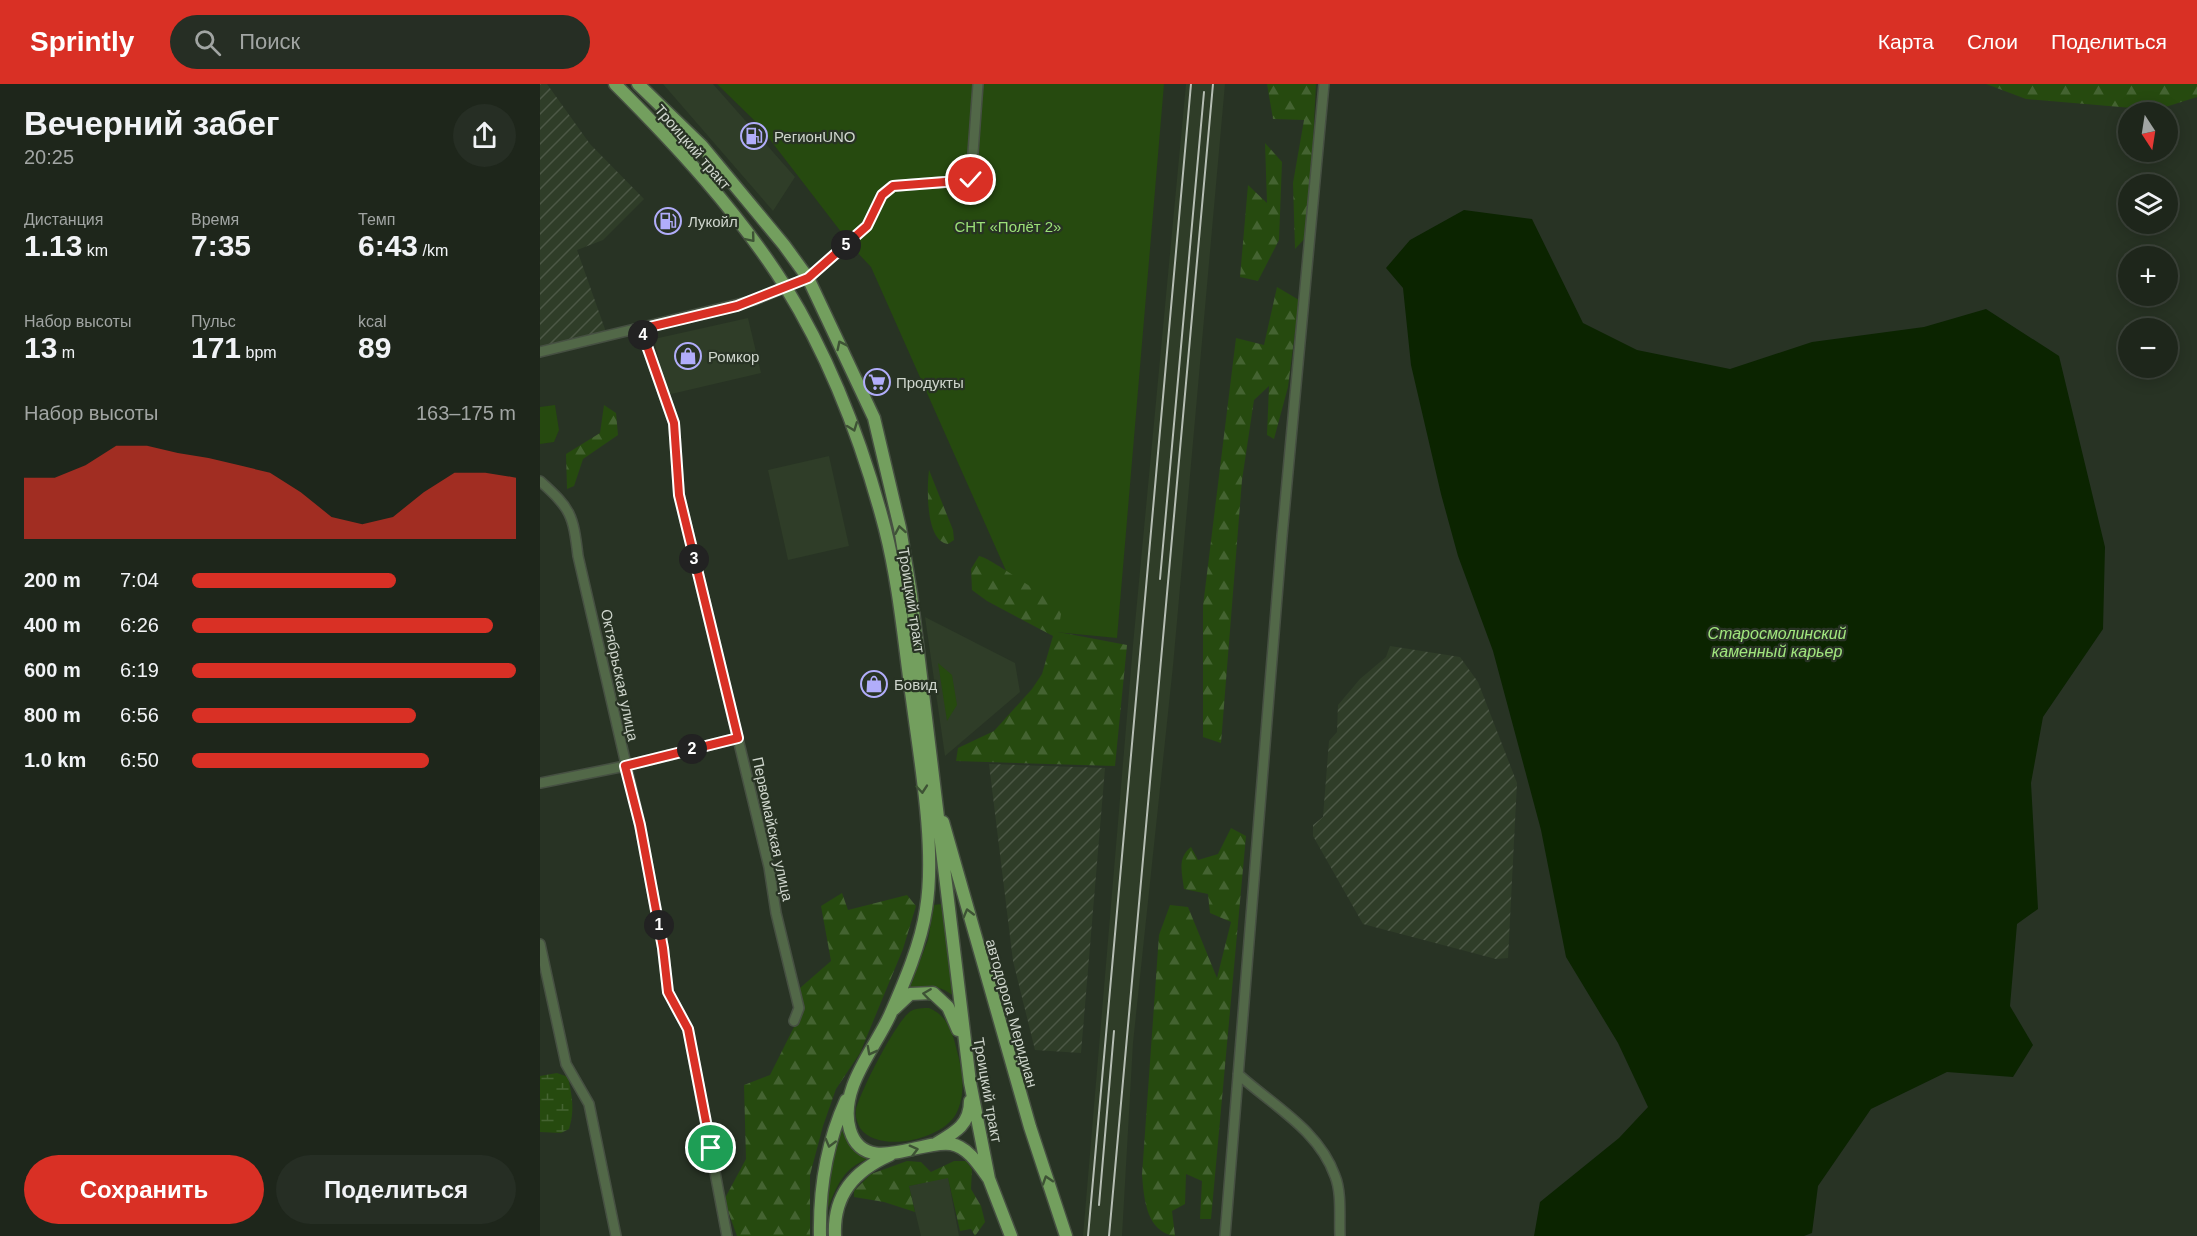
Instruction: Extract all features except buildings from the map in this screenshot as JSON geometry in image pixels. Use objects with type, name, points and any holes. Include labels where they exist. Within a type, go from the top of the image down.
[{"type":"main road","name":"Троицкий тракт","points":[[615,84],[668,137],[759,248],[786,287],[842,398],[854,427],[879,508],[894,571],[916,731],[930,867],[922,930],[890,1014],[851,1088],[848,1116],[853,1138],[871,1151],[891,1155],[936,1144],[953,1144],[964,1149],[989,1179]]},
{"type":"main road","name":"Троицкий тракт","points":[[638,84],[702,146],[784,245],[808,278],[860,383],[882,448],[900,528],[911,594],[970,1082],[989,1179],[1011,1236]]},
{"type":"main road","name":"автодорога Меридиан","points":[[934,798],[950,845],[978,952],[1030,1127],[1066,1236]]},
{"type":"main road","points":[[890,1014],[910,994],[933,993],[941,998],[954,1018],[966,1057]]},
{"type":"main road","points":[[936,1144],[963,1125],[968,1117],[970,1082]]},
{"type":"main road","points":[[820,1236],[824,1167],[834,1127],[851,1088]]},
{"type":"main road","points":[[835,1236],[834,1218],[840,1199],[850,1181],[874,1162],[891,1155]]},
{"type":"street","points":[[540,352],[737,306],[786,287],[808,278],[867,226],[882,195],[893,186],[971,180],[978,84]]},
{"type":"street","points":[[1225,1236],[1271,673],[1324,84]]},
{"type":"street","name":"Первомайская улица","points":[[641,329],[674,423],[679,495],[738,738],[799,1008],[794,1021]]},
{"type":"street","name":"Октябрьская улица","points":[[540,480],[571,514],[625,766],[640,825],[663,948],[668,992],[688,1029],[727,1236]]},
{"type":"street","points":[[540,783],[625,766],[738,738]]},
{"type":"street","points":[[540,944],[566,1064],[589,1104],[616,1236]]},
{"type":"street","points":[[1238,1074],[1302,1126],[1321,1147],[1336,1178],[1340,1236]]},
{"type":"shaded area","points":[[540,84],[547,84],[590,144],[644,199],[603,240],[577,250],[606,332],[540,347]]},
{"type":"shaded area","points":[[663,84],[713,84],[795,177],[773,211]]},
{"type":"shaded area","points":[[1186,84],[1225,84],[1173,666],[1133,1043],[1122,1236],[1083,1236],[1133,645]]},
{"type":"shaded area","points":[[748,318],[761,373],[667,395],[654,339]]},
{"type":"shaded area","points":[[829,456],[849,546],[788,560],[768,470]]},
{"type":"shaded area","points":[[925,617],[1015,663],[1020,692],[945,756]]},
{"type":"shaded area","points":[[1390,646],[1460,657],[1478,682],[1517,783],[1508,958],[1496,959],[1363,924],[1313,836],[1313,825],[1323,817],[1329,741],[1337,732],[1338,705],[1360,679],[1386,657]]},
{"type":"shaded area","points":[[989,764],[1105,768],[1081,1053],[1035,1050],[1013,961]]},
{"type":"shaded area","points":[[948,1177],[959,1236],[921,1236],[909,1186]]},
{"type":"green space","name":"СНТ «Полёт 2»","points":[[717,84],[1164,84],[1117,638],[1055,632],[1007,573],[871,267],[855,250],[758,124]]},
{"type":"green space","points":[[1267,84],[1316,84],[1308,235],[1295,249],[1293,183],[1304,120],[1273,119]]},
{"type":"green space","points":[[1986,84],[2197,84],[2197,97],[2178,103],[2118,102],[2118,107],[2026,99]]},
{"type":"green space","points":[[1265,143],[1282,162],[1279,240],[1258,281],[1240,277],[1248,185],[1267,203]]},
{"type":"green space","points":[[1277,287],[1299,300],[1288,387],[1274,439],[1267,435],[1269,386],[1254,400],[1242,480],[1221,743],[1203,737],[1203,606],[1236,338],[1264,345]]},
{"type":"green space","points":[[555,405],[559,430],[554,442],[540,444],[540,407]]},
{"type":"green space","points":[[604,405],[616,413],[618,435],[583,459],[574,486],[567,489],[566,454],[600,433]]},
{"type":"green space","points":[[929,470],[953,530],[954,540],[948,544],[940,541],[931,524],[928,500]]},
{"type":"green space","points":[[979,556],[1062,608],[1058,632],[1127,645],[1115,766],[956,761],[958,748],[994,731],[1032,689],[1042,674],[1053,636],[987,601],[972,590],[971,569]]},
{"type":"green space","points":[[938,663],[952,675],[957,705],[947,721]]},
{"type":"green space","points":[[1231,828],[1246,836],[1211,1219],[1200,1219],[1202,1181],[1186,1174],[1185,1204],[1172,1211],[1175,1236],[1165,1233],[1152,1221],[1148,1213],[1142,1175],[1159,935],[1170,905],[1188,907],[1217,978],[1231,922],[1210,913],[1208,894],[1184,889],[1182,861],[1191,847],[1198,860],[1218,854]]},
{"type":"green space","points":[[842,893],[848,910],[907,895],[916,906],[903,949],[860,1053],[836,1089],[823,1126],[810,1175],[810,1236],[737,1236],[724,1200],[746,1159],[744,1085],[770,1075],[803,1009],[800,988],[831,961],[821,906]]},
{"type":"green space","points":[[941,904],[955,997],[944,990],[933,987],[921,986],[909,989],[928,940],[934,905]]},
{"type":"green space","points":[[929,1008],[940,1015],[947,1024],[958,1055],[962,1072],[962,1089],[956,1114],[938,1131],[924,1137],[895,1142],[869,1136],[860,1128],[856,1113],[871,1074],[905,1017],[913,1010]]},
{"type":"green space","points":[[557,1073],[568,1077],[572,1097],[569,1129],[561,1133],[540,1132],[540,1076]]},
{"type":"green space","points":[[842,1128],[849,1142],[871,1158],[847,1172],[837,1187],[826,1213],[831,1156]]},
{"type":"green space","points":[[907,1161],[921,1162],[931,1172],[954,1161],[966,1161],[972,1169],[971,1189],[981,1206],[985,1222],[975,1236],[971,1229],[960,1231],[948,1178],[909,1186],[915,1212],[884,1202],[854,1197],[854,1191],[871,1174]]},
{"type":"water","name":"Старосмолинский каменный карьер","points":[[1464,210],[1532,219],[1583,323],[1637,350],[1730,369],[1812,342],[1924,327],[1986,309],[2059,356],[2105,547],[2103,629],[2043,717],[2031,783],[2038,909],[2017,924],[2010,1006],[2033,1045],[2013,1077],[1947,1072],[1871,1109],[1818,1186],[1812,1233],[1804,1236],[1534,1236],[1540,1202],[1619,1138],[1648,1107],[1618,1043],[1566,957],[1541,830],[1493,651],[1458,556],[1441,494],[1411,365],[1403,288],[1386,268],[1410,240]]},
{"type":"railway","points":[[1088,1236],[1191,84]]},
{"type":"railway","points":[[1109,1236],[1213,84]]},
{"type":"railway","points":[[1160,579],[1204,92]]},
{"type":"railway","points":[[1099,1205],[1114,1031]]},
{"type":"place","name":"РегионUNO","points":[[754,136]]},
{"type":"place","name":"Лукойл","points":[[668,221]]},
{"type":"place","name":"Ромкор","points":[[688,356]]},
{"type":"place","name":"Продукты","points":[[877,382]]},
{"type":"place","name":"Бовид","points":[[874,684]]},
{"type":"route","points":[[711,1148],[688,1029],[668,992],[663,948],[640,825],[625,766],[738,738],[679,495],[678,447],[674,423],[668,400],[641,329],[737,306],[808,278],[867,226],[882,195],[893,186],[971,180]]}]
